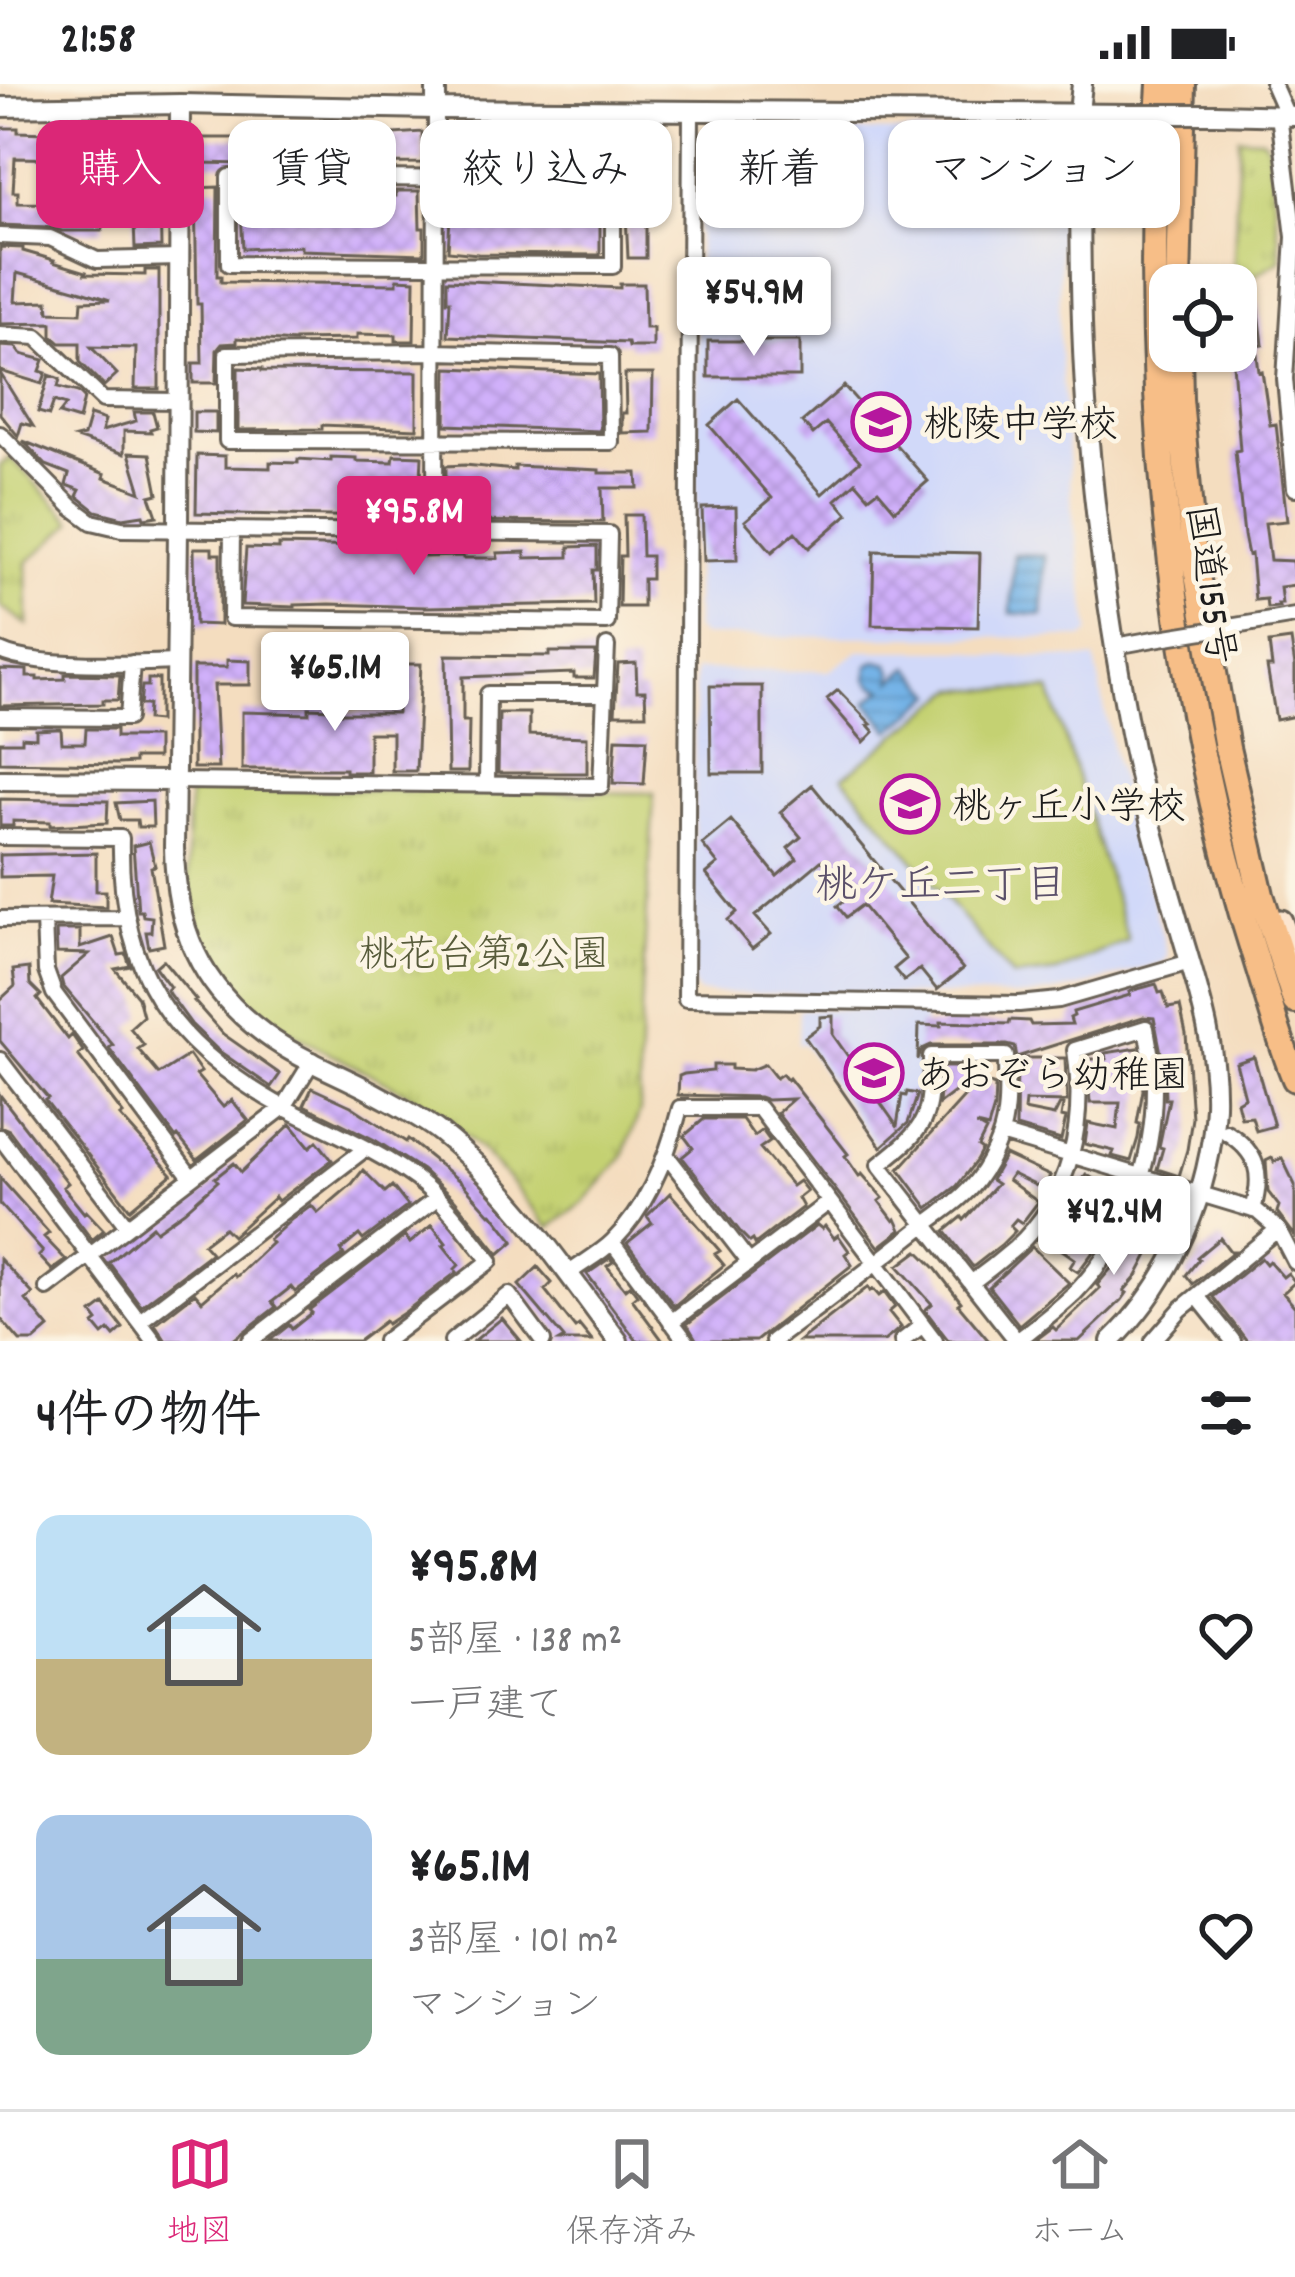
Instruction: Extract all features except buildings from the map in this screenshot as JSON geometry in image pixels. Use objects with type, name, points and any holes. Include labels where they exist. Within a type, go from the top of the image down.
[{"type":"highway","name":"国道155号","points":[[1160,84],[1152,253],[1156,403],[1169,555],[1198,739],[1235,898],[1295,1079]]},
{"type":"highway","points":[[1179,264],[1183,84]]},
{"type":"highway","name":"国道155号","points":[[1179,372],[1194,557],[1227,748],[1261,896],[1295,1001]]},
{"type":"main road","points":[[1227,748],[1295,960]]},
{"type":"street","points":[[436,84],[436,120]]},
{"type":"street","points":[[1082,84],[1086,403],[1097,520],[1127,719],[1155,843],[1209,1032],[1215,1088],[1212,1136],[1184,1232],[1157,1285],[1111,1341]]},
{"type":"street","points":[[1273,84],[1287,116],[1295,238],[1285,379],[1295,488]]},
{"type":"street","points":[[180,104],[174,781],[175,883],[182,922],[215,987],[269,1038],[410,1112],[466,1153],[491,1178],[618,1341]]},
{"type":"street","points":[[0,107],[180,104],[1287,116]]},
{"type":"street","points":[[691,112],[686,1000],[1019,1004],[1059,1000],[1190,962]]},
{"type":"street","points":[[420,177],[229,177],[229,263],[613,266],[613,228]]},
{"type":"street","points":[[435,530],[436,228]]},
{"type":"street","points":[[0,236],[50,238],[97,260],[179,258]]},
{"type":"street","points":[[0,335],[37,337],[103,400],[178,401]]},
{"type":"street","points":[[227,354],[610,356],[611,442],[435,441],[227,441],[227,354]]},
{"type":"street","points":[[0,434],[73,508],[92,522],[122,530],[178,530],[232,530],[435,530],[608,534],[607,622],[231,618],[232,530]]},
{"type":"street","points":[[1116,646],[1295,616]]},
{"type":"street","points":[[0,780],[601,786],[607,646]]},
{"type":"street","points":[[0,651],[42,661],[175,662]]},
{"type":"street","points":[[0,717],[128,718],[131,663]]},
{"type":"street","points":[[487,784],[488,694],[605,694]]},
{"type":"street","points":[[0,837],[121,838],[126,917],[152,989],[188,1040],[236,1080],[416,1180],[455,1216],[490,1261],[385,1341]]},
{"type":"street","points":[[0,919],[126,917]]},
{"type":"street","points":[[44,920],[43,951],[54,993],[191,1177]]},
{"type":"street","points":[[773,1341],[926,1225],[975,1183],[1001,1134],[1006,1056],[932,1056],[927,1116],[918,1131],[879,1165],[926,1225],[971,1283],[1016,1341],[1052,1313],[1088,1278],[1122,1225],[1143,1175],[1154,1080],[1146,1028],[1076,1050],[1079,1121],[1073,1155],[1057,1193],[1033,1229],[971,1283]]},
{"type":"street","points":[[0,1060],[127,1226]]},
{"type":"street","points":[[47,1288],[284,1107],[313,1060]]},
{"type":"street","points":[[568,1274],[612,1243],[631,1219],[667,1156],[680,1108],[759,1108],[935,1341]]},
{"type":"street","points":[[1226,1132],[1247,1145],[1260,1182],[1253,1210]]},
{"type":"street","points":[[1001,1134],[1253,1210],[1278,1229],[1295,1262]]},
{"type":"street","points":[[0,1137],[154,1341]]},
{"type":"street","points":[[140,1322],[365,1149]]},
{"type":"street","points":[[667,1156],[749,1262]]},
{"type":"street","points":[[250,1341],[437,1198]]},
{"type":"street","points":[[671,1322],[829,1202]]},
{"type":"street","points":[[1153,1341],[1181,1309],[1278,1229]]},
{"type":"street","points":[[612,1243],[686,1341]]},
{"type":"street","points":[[452,1341],[508,1295],[543,1341]]},
{"type":"street","points":[[1197,1296],[1233,1341]]},
{"type":"street","points":[[902,1341],[923,1325]]},
{"type":"shaded area","name":"桃陵中学校","points":[[864,131],[888,132],[888,228],[1060,228],[1059,335],[1072,509],[1090,632],[1083,638],[702,636],[695,628],[698,228],[864,228]]},
{"type":"shaded area","name":"桃ヶ丘小学校","points":[[859,651],[970,651],[987,656],[1095,659],[1114,757],[1168,956],[1164,962],[1078,988],[1028,996],[699,993],[693,986],[695,670],[829,671]]},
{"type":"shaded area","name":"あおぞら幼稚園","points":[[799,1009],[925,1010],[921,1111],[908,1133],[881,1154],[804,1044],[798,1044]]},
{"type":"green space","points":[[1239,137],[1262,138],[1268,146],[1281,260],[1257,274],[1257,264],[1234,264]]},
{"type":"green space","points":[[10,457],[73,522],[27,563],[28,625],[0,606],[0,466]]},
{"type":"green space","points":[[956,689],[1050,690],[1128,940],[1057,972],[1013,977],[843,777]]},
{"type":"green space","name":"桃花台第2公園","points":[[189,790],[654,793],[640,1111],[622,1158],[583,1203],[549,1228],[469,1138],[431,1108],[305,1040],[243,996],[219,968],[201,934],[190,892]]},
{"type":"water","points":[[1014,554],[1045,556],[1042,615],[1011,613]]},
{"type":"water","points":[[876,661],[889,664],[893,681],[910,667],[935,694],[891,731],[867,702],[884,689],[867,679],[868,666]]},
{"type":"place","name":"桃陵中学校","points":[[881,422]]},
{"type":"place","name":"桃ヶ丘小学校","points":[[910,804]]},
{"type":"place","name":"あおぞら幼稚園","points":[[874,1073]]},
{"type":"district","name":"桃ケ丘二丁目","points":[[941,882]]}]
